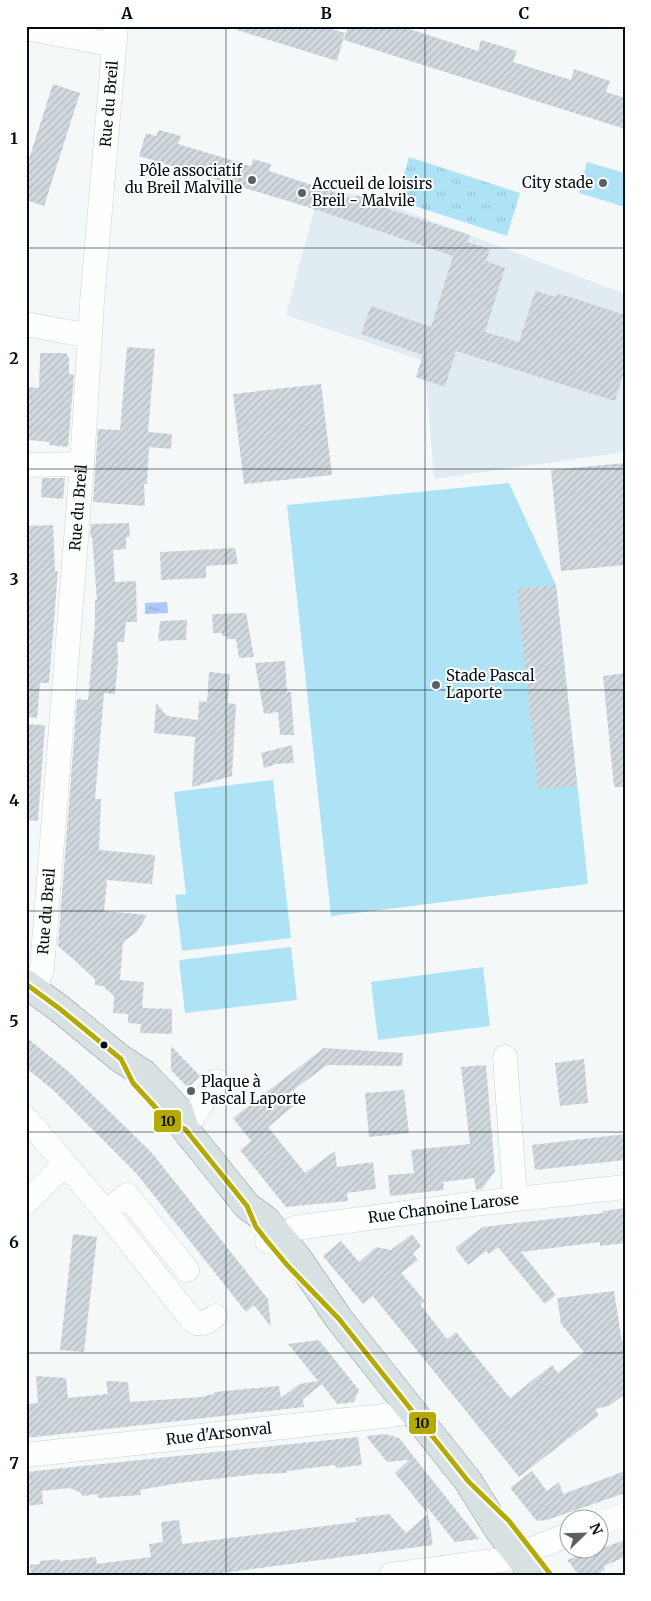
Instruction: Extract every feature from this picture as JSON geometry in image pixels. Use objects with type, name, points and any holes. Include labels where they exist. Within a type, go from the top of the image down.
[{"type":"main road","points":[[30,986],[120,1059],[143,1073],[165,1096],[178,1111],[185,1129],[247,1206],[265,1219],[274,1239],[297,1257],[339,1319],[468,1482],[498,1528],[528,1560],[551,1575]]},
{"type":"street","points":[[26,28],[115,36]]},
{"type":"street","name":"Rue du Breil","points":[[30,986],[39,979],[42,968],[115,36]]},
{"type":"street","points":[[26,324],[90,336]]},
{"type":"street","points":[[26,465],[82,464]]},
{"type":"street","points":[[505,1057],[515,1199]]},
{"type":"street","points":[[185,1129],[218,1081]]},
{"type":"street","points":[[26,1118],[106,1212],[192,1320],[195,1323],[203,1323],[215,1316]]},
{"type":"street","points":[[26,1203],[65,1164]]},
{"type":"street","name":"Rue Chanoine Larose","points":[[274,1239],[295,1228],[625,1186]]},
{"type":"street","points":[[106,1212],[127,1195],[187,1270]]},
{"type":"street","name":"Rue d'Arsonval","points":[[26,1455],[383,1416],[399,1414],[410,1409]]},
{"type":"street","points":[[608,1521],[625,1515]]},
{"type":"street","points":[[392,1575],[501,1560],[528,1560],[558,1541]]},
{"type":"shaded area","points":[[320,188],[356,195],[390,205],[625,294],[625,452],[434,479],[426,381],[416,377],[421,360],[286,315]]},
{"type":"green space","points":[[409,157],[520,193],[507,236],[396,200]]},
{"type":"green space","name":"City stade","points":[[587,162],[625,173],[625,207],[579,193]]},
{"type":"green space","name":"Stade Pascal Laporte","points":[[509,483],[556,585],[588,884],[331,916],[287,505]]},
{"type":"green space","points":[[273,780],[291,938],[182,951],[175,895],[186,894],[174,792]]},
{"type":"green space","points":[[291,947],[297,1000],[185,1013],[179,960]]},
{"type":"green space","points":[[483,967],[490,1026],[378,1040],[371,982]]},
{"type":"water","points":[[167,602],[168,613],[145,614],[145,603]]},
{"type":"building","points":[[238,26],[323,26],[345,33],[337,61],[237,30]]},
{"type":"building","points":[[348,26],[400,26],[478,51],[481,40],[517,51],[513,62],[571,80],[574,69],[610,81],[606,92],[625,98],[625,129],[344,40]]},
{"type":"building","points":[[53,84],[80,93],[44,206],[26,200],[26,168]]},
{"type":"building","points":[[159,130],[181,136],[178,144],[251,166],[253,159],[271,164],[269,171],[355,199],[356,195],[390,205],[388,209],[470,235],[467,242],[490,249],[486,261],[505,268],[485,332],[519,342],[535,291],[556,297],[557,294],[570,297],[625,315],[625,368],[615,401],[456,351],[445,387],[416,377],[423,355],[361,334],[371,306],[431,327],[453,256],[314,209],[139,156],[146,133],[156,136]]},
{"type":"building","points":[[127,347],[155,349],[148,432],[172,434],[171,449],[149,447],[147,484],[144,484],[145,506],[93,502],[98,429],[120,430]]},
{"type":"building","points":[[40,353],[66,353],[69,358],[69,374],[74,374],[68,447],[49,445],[50,442],[28,440],[28,432],[26,431],[26,387],[39,388]]},
{"type":"building","points":[[321,384],[332,475],[244,484],[233,394]]},
{"type":"building","points":[[625,463],[625,565],[561,571],[551,470]]},
{"type":"building","points":[[42,478],[65,478],[63,499],[41,497]]},
{"type":"building","points":[[129,523],[130,537],[126,537],[126,549],[113,550],[115,582],[136,581],[137,622],[126,622],[124,642],[117,642],[118,661],[115,694],[104,693],[95,799],[101,799],[99,850],[155,855],[152,884],[107,880],[104,911],[147,915],[137,932],[123,942],[120,980],[144,982],[142,1008],[172,1009],[172,1034],[140,1033],[141,1024],[128,1023],[128,1014],[113,1013],[114,996],[103,986],[95,985],[95,979],[58,946],[77,699],[88,700],[95,623],[95,600],[97,600],[92,537],[90,537],[91,524]]},
{"type":"building","points":[[53,525],[55,571],[58,571],[49,683],[40,683],[37,718],[26,717],[26,591],[28,591],[26,526]]},
{"type":"building","points":[[235,548],[238,564],[206,566],[206,578],[161,580],[160,552]]},
{"type":"building","name":"Stade Pascal Laporte","points":[[556,585],[577,786],[538,789],[517,589]]},
{"type":"building","points":[[246,613],[254,657],[239,658],[236,639],[227,639],[227,636],[222,636],[222,633],[213,633],[212,614]]},
{"type":"building","points":[[187,620],[186,640],[158,641],[160,621]]},
{"type":"building","points":[[285,661],[287,692],[291,692],[294,735],[280,735],[278,712],[264,714],[255,663]]},
{"type":"building","points":[[209,672],[230,674],[228,703],[236,704],[232,776],[192,787],[195,737],[154,733],[156,703],[167,716],[198,720],[199,701],[207,702]]},
{"type":"building","points":[[625,673],[625,787],[614,787],[603,676]]},
{"type":"building","points":[[26,724],[45,725],[38,821],[26,820]]},
{"type":"building","points":[[292,745],[294,763],[276,764],[264,768],[261,753]]},
{"type":"building","points":[[26,1037],[69,1072],[152,1153],[268,1299],[271,1327],[254,1305],[246,1312],[136,1173],[52,1089],[26,1068]]},
{"type":"building","points":[[171,1046],[200,1076],[188,1088],[171,1070]]},
{"type":"building","points":[[324,1048],[403,1053],[402,1066],[327,1065],[287,1095],[295,1105],[268,1127],[305,1173],[335,1151],[337,1167],[373,1162],[376,1189],[347,1193],[348,1201],[286,1207],[240,1150],[251,1141],[233,1118]]},
{"type":"building","points":[[584,1059],[588,1103],[560,1106],[555,1063]]},
{"type":"building","points":[[486,1065],[495,1171],[482,1189],[476,1190],[474,1178],[443,1182],[444,1190],[390,1196],[388,1175],[414,1173],[411,1150],[470,1144],[461,1067]]},
{"type":"building","points":[[404,1090],[409,1133],[369,1137],[365,1093]]},
{"type":"building","points":[[625,1134],[625,1160],[535,1170],[532,1145]]},
{"type":"building","points":[[625,1208],[625,1243],[600,1246],[600,1242],[521,1252],[556,1295],[545,1304],[498,1247],[489,1254],[486,1251],[468,1265],[455,1248],[483,1227],[603,1213],[603,1211]]},
{"type":"building","points":[[73,1234],[97,1237],[84,1352],[60,1350]]},
{"type":"building","points":[[412,1234],[421,1246],[413,1253],[418,1260],[401,1273],[425,1301],[420,1304],[447,1339],[456,1332],[510,1398],[552,1365],[558,1373],[584,1352],[561,1324],[557,1298],[614,1291],[622,1342],[625,1342],[625,1394],[609,1406],[595,1409],[599,1415],[519,1477],[373,1296],[363,1304],[323,1256],[341,1241],[359,1262],[376,1247],[391,1250]]},
{"type":"building","points":[[319,1340],[359,1390],[354,1402],[337,1404],[322,1384],[303,1399],[304,1407],[26,1438],[26,1404],[38,1403],[36,1376],[66,1378],[68,1398],[108,1394],[106,1381],[128,1382],[130,1402],[201,1397],[214,1394],[214,1392],[279,1386],[281,1398],[299,1384],[318,1381],[288,1344]]},
{"type":"building","points":[[386,1434],[399,1438],[479,1539],[455,1542],[427,1507],[428,1514],[395,1473],[409,1460],[387,1462],[366,1436]]},
{"type":"building","points":[[358,1437],[362,1465],[336,1468],[335,1465],[287,1471],[287,1473],[258,1474],[179,1483],[140,1490],[141,1495],[98,1498],[98,1494],[82,1496],[81,1493],[70,1488],[42,1491],[43,1504],[26,1506],[26,1472]]},
{"type":"building","points":[[532,1471],[547,1491],[559,1482],[563,1494],[625,1471],[625,1493],[582,1508],[558,1508],[558,1516],[547,1520],[537,1521],[510,1488]]},
{"type":"building","points":[[389,1514],[406,1533],[428,1514],[433,1545],[207,1575],[31,1575],[30,1565],[40,1564],[40,1561],[96,1557],[97,1564],[151,1557],[149,1544],[163,1542],[161,1522],[179,1520],[182,1544],[356,1522],[356,1518]]},
{"type":"building","points":[[625,1540],[625,1557],[604,1566],[605,1569],[598,1575],[579,1575],[567,1560],[573,1558],[608,1558],[608,1546]]},
{"type":"transit line","name":"10","points":[[26,984],[121,1059],[133,1083],[168,1121],[185,1129],[247,1206],[256,1227],[267,1241],[287,1265],[339,1319],[468,1481],[509,1521],[551,1575]]},
{"type":"place","name":"Pôle associatif du Breil Malville","points":[[252,180]]},
{"type":"place","name":"City stade","points":[[603,183]]},
{"type":"place","name":"Accueil de loisirs Breil - Malvile","points":[[302,193]]},
{"type":"place","name":"Stade Pascal Laporte","points":[[436,685]]},
{"type":"place","name":"Plaque à Pascal Laporte","points":[[191,1091]]}]
